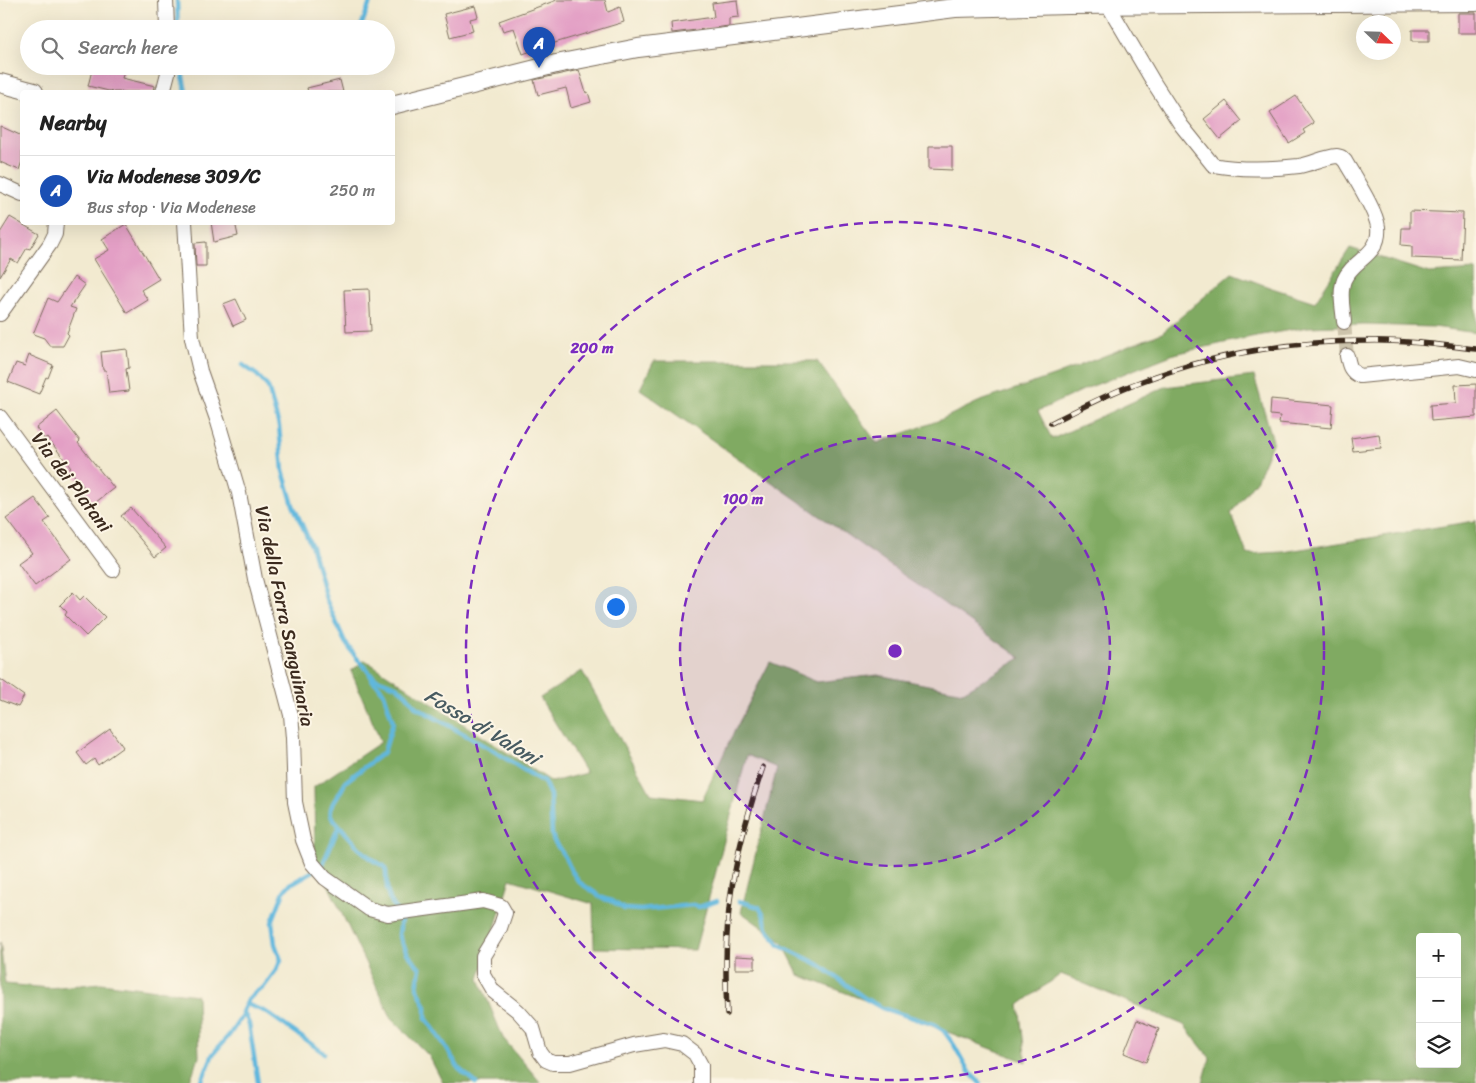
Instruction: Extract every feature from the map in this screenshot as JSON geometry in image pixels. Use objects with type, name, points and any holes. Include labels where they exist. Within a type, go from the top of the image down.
[{"type":"street","points":[[166,0],[167,20]]},
{"type":"street","points":[[395,104],[556,64],[638,48],[955,8],[1068,2],[1108,5],[1476,2]]},
{"type":"street","points":[[1108,5],[1154,83],[1182,125],[1213,165],[1263,168],[1301,166],[1337,156],[1345,161],[1372,210],[1378,226],[1378,234],[1371,252],[1351,269],[1343,282],[1344,322]]},
{"type":"street","points":[[164,90],[167,75]]},
{"type":"street","points":[[0,83],[26,90]]},
{"type":"street","points":[[0,184],[20,193]]},
{"type":"street","points":[[0,314],[50,244],[55,234],[56,225]]},
{"type":"street","name":"Via della Forra Sanguinaria","points":[[185,225],[192,338],[200,371],[218,422],[239,493],[255,579],[291,715],[295,802],[303,840],[312,863],[325,878],[369,908],[388,914],[483,901],[501,906],[505,913],[500,928],[483,956],[483,974],[493,991],[518,1011],[533,1028],[540,1052],[546,1060],[553,1063],[570,1063],[634,1045],[664,1040],[682,1044],[695,1054],[702,1065],[701,1083]]},
{"type":"street","points":[[1347,356],[1350,368],[1360,376],[1460,366],[1476,370]]},
{"type":"street","name":"Via dei Platani","points":[[0,418],[113,570]]},
{"type":"green space","points":[[1350,248],[1429,273],[1476,270],[1476,333],[1434,327],[1364,325],[1308,327],[1251,337],[1174,354],[1090,387],[1038,411],[1052,439],[1165,387],[1254,376],[1273,441],[1257,479],[1231,513],[1247,554],[1283,552],[1475,521],[1476,519],[1476,1083],[1203,1083],[1210,1058],[1184,1025],[1061,974],[1019,1005],[1026,1062],[799,975],[782,942],[741,912],[777,768],[747,755],[695,950],[594,948],[593,904],[510,879],[479,979],[503,1038],[541,1083],[443,1083],[429,1056],[392,1019],[315,857],[314,787],[381,742],[351,671],[365,660],[552,782],[586,773],[540,698],[582,671],[651,794],[702,800],[770,662],[817,682],[878,675],[963,692],[1021,658],[640,389],[654,361],[817,361],[877,443],[940,420],[978,402],[1056,375],[1162,333],[1232,273],[1315,302]]},
{"type":"green space","points":[[0,942],[5,984],[49,988],[101,983],[197,995],[199,1057],[189,1083],[0,1083]]},
{"type":"building","points":[[557,0],[605,0],[608,12],[620,7],[624,22],[523,54],[514,28],[503,31],[499,21]]},
{"type":"building","points":[[737,0],[739,17],[729,18],[729,26],[672,33],[671,23],[714,17],[712,3]]},
{"type":"building","points":[[475,6],[478,17],[470,19],[473,31],[450,37],[444,14]]},
{"type":"building","points":[[1458,13],[1476,13],[1476,33],[1458,33]]},
{"type":"building","points":[[1412,30],[1429,30],[1429,41],[1412,41]]},
{"type":"building","points":[[579,70],[586,93],[588,92],[591,102],[571,108],[566,88],[538,95],[534,80]]},
{"type":"building","points":[[91,75],[123,75],[122,78],[155,86],[154,90],[105,90],[88,86]]},
{"type":"building","points":[[340,80],[342,90],[308,90],[307,88]]},
{"type":"building","points":[[1296,96],[1314,123],[1303,130],[1305,133],[1289,143],[1270,113]]},
{"type":"building","points":[[1226,101],[1242,121],[1220,139],[1204,119]]},
{"type":"building","points":[[0,126],[20,135],[19,170],[0,162]]},
{"type":"building","points":[[929,146],[952,146],[952,170],[929,169]]},
{"type":"building","points":[[1410,211],[1463,213],[1461,260],[1412,258],[1412,246],[1401,245],[1402,228],[1410,228]]},
{"type":"building","points":[[10,217],[20,223],[20,225],[24,225],[39,234],[30,249],[27,248],[18,263],[11,259],[0,277],[0,233]]},
{"type":"building","points":[[127,225],[159,279],[141,290],[148,300],[127,313],[94,259],[109,250],[102,239]]},
{"type":"building","points":[[211,225],[236,225],[238,236],[214,242]]},
{"type":"building","points":[[206,242],[206,266],[196,266],[195,243]]},
{"type":"building","points":[[74,277],[85,285],[70,307],[76,309],[67,333],[69,335],[63,346],[50,346],[44,338],[33,334],[48,298],[57,302]]},
{"type":"building","points":[[369,289],[371,331],[346,332],[344,290]]},
{"type":"building","points":[[236,299],[246,320],[233,326],[223,304]]},
{"type":"building","points":[[127,349],[129,368],[126,369],[129,391],[109,393],[101,352]]},
{"type":"building","points":[[29,355],[53,365],[39,394],[8,382],[16,363],[25,366]]},
{"type":"building","points":[[1476,384],[1476,417],[1431,421],[1430,405],[1456,403],[1455,385]]},
{"type":"building","points":[[1271,399],[1333,405],[1331,428],[1279,423],[1280,416],[1270,415]]},
{"type":"building","points":[[57,411],[80,441],[78,443],[114,488],[91,506],[78,490],[83,486],[69,469],[71,468],[47,437],[44,439],[36,428]]},
{"type":"building","points":[[1379,434],[1381,448],[1353,451],[1351,438]]},
{"type":"building","points":[[35,498],[50,518],[44,522],[71,559],[35,586],[18,563],[32,553],[6,519]]},
{"type":"building","points":[[131,508],[166,548],[155,557],[121,516]]},
{"type":"building","points":[[73,592],[80,600],[84,596],[105,617],[86,636],[65,615],[67,612],[60,605]]},
{"type":"building","points":[[0,679],[24,696],[18,707],[0,700]]},
{"type":"building","points":[[110,729],[123,747],[98,765],[94,759],[86,765],[77,753]]},
{"type":"building","points":[[735,956],[755,957],[755,969],[735,969]]},
{"type":"building","points":[[1137,1020],[1159,1029],[1146,1062],[1124,1053]]},
{"type":"waterway","points":[[177,0],[178,20]]},
{"type":"waterway","points":[[363,20],[371,0]]},
{"type":"waterway","points":[[183,75],[186,90]]},
{"type":"waterway","points":[[243,365],[257,375],[268,387],[279,426],[283,471],[293,505],[312,547],[326,599],[345,642],[384,694],[393,722],[384,752],[345,782],[333,803],[331,816],[360,849],[374,861],[384,866],[389,898],[401,918],[399,935],[407,953],[420,968],[417,987],[426,1007],[426,1018],[459,1069],[476,1083]]},
{"type":"waterway","name":"Fosso di Valoni","points":[[372,675],[396,686],[406,694],[416,707],[543,780],[550,795],[554,841],[579,882],[604,899],[612,901],[624,909],[641,910],[693,905],[699,907],[717,901]]},
{"type":"waterway","points":[[201,1083],[213,1054],[242,1016],[248,1000],[263,988],[277,969],[281,960],[275,944],[272,922],[284,891],[289,885],[322,866],[339,826]]},
{"type":"waterway","name":"Fosso di Valoni","points":[[739,901],[759,907],[767,928],[779,945],[818,964],[866,999],[882,1008],[933,1024],[943,1030],[969,1072],[980,1083]]},
{"type":"waterway","points":[[246,1004],[266,1012],[324,1053]]},
{"type":"waterway","points":[[243,1010],[249,1024],[258,1083]]},
{"type":"tunnel","points":[[1344,322],[1347,356]]},
{"type":"railway","points":[[1051,423],[1137,383],[1221,357],[1279,347],[1366,341],[1408,342],[1476,349]]},
{"type":"railway","points":[[727,1014],[726,948],[730,898],[742,838],[763,767]]},
{"type":"place","name":"Via Modenese 309/C","points":[[539,68]]}]
